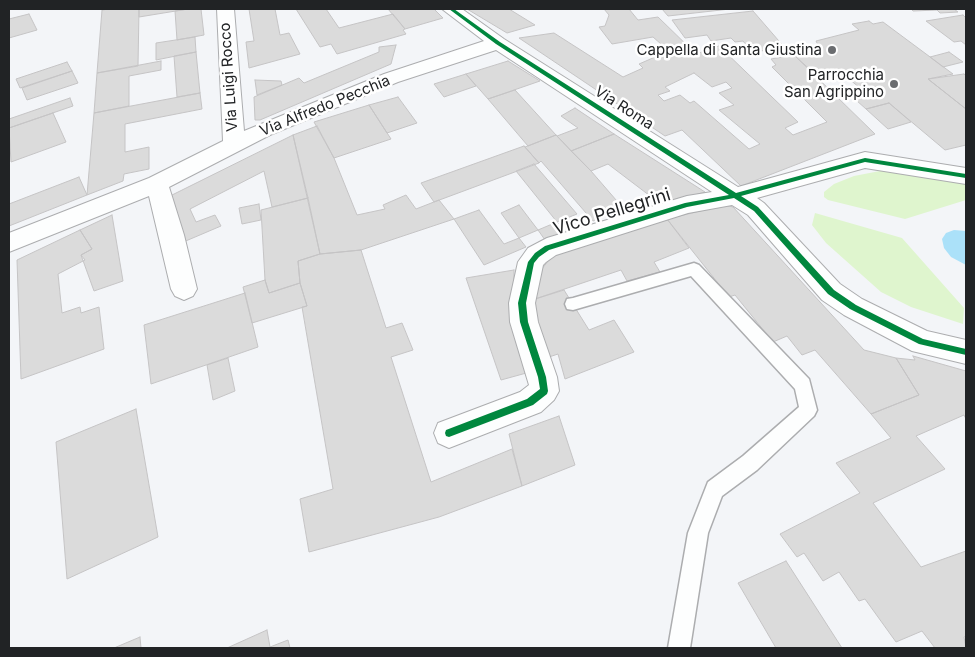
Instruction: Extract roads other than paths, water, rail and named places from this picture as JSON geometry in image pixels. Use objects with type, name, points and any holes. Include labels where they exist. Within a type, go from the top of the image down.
[{"type":"street","name":"Via Luigi Rocco","points":[[225,9],[234,144]]},
{"type":"street","name":"Via Roma","points":[[451,9],[498,43],[756,209],[831,292],[853,307],[922,342],[966,352]]},
{"type":"street","name":"Via Alfredo Pecchia","points":[[9,242],[157,184],[263,130],[391,78],[498,43]]},
{"type":"street","name":"Vico Pellegrini","points":[[449,434],[530,402],[544,391],[529,320],[522,303],[528,270],[537,255],[547,248],[678,207],[734,196],[865,160],[966,176]]},
{"type":"street","points":[[157,184],[184,289]]},
{"type":"lane","points":[[573,304],[694,269],[803,385],[808,410],[750,463],[715,489],[698,533],[679,648]]},
{"type":"water","points":[[954,230],[966,231],[966,265],[951,257],[944,248],[942,239],[946,233]]},
{"type":"place","name":"Cappella di Santa Giustina","points":[[832,50]]},
{"type":"place","name":"Parrocchia San Agrippino","points":[[894,84]]}]
